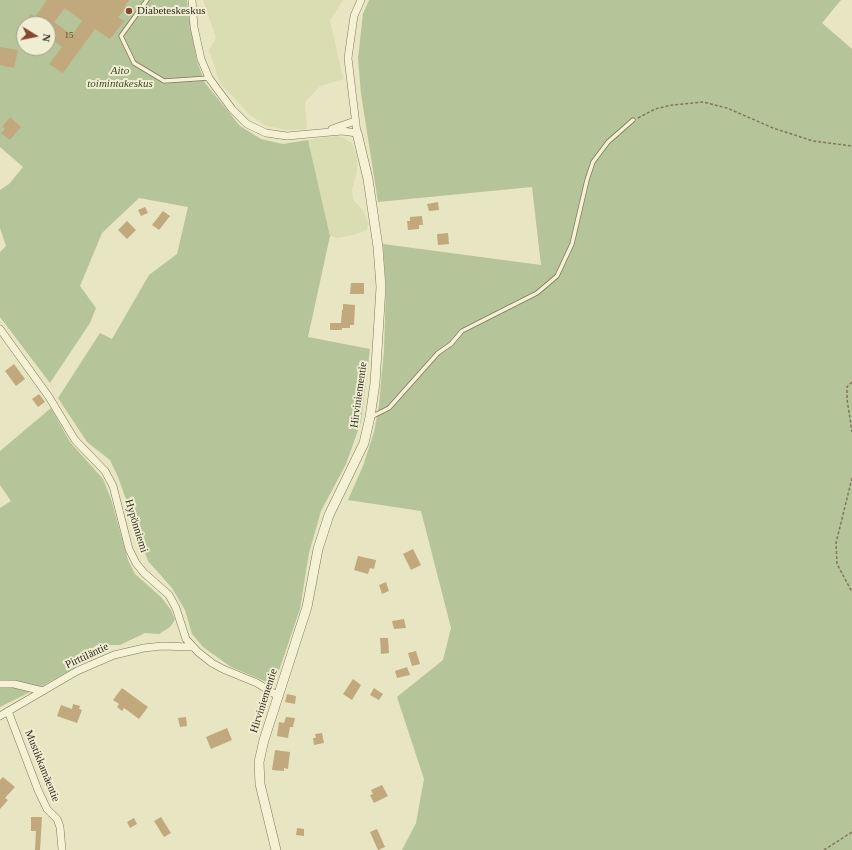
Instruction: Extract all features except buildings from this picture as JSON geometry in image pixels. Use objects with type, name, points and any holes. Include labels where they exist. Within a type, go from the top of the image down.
[{"type":"street","points":[[192,0],[194,27],[208,78],[232,109],[247,124],[266,133],[287,136],[342,131],[357,133]]},
{"type":"street","name":"Hirviniementie","points":[[276,850],[260,784],[259,762],[264,740],[307,607],[318,549],[327,522],[364,443],[370,417],[375,383],[381,287],[378,247],[368,179],[355,121],[348,58],[354,16],[361,0]]},
{"type":"street","points":[[325,132],[355,121]]},
{"type":"street","name":"Hypönniemi","points":[[0,329],[49,397],[75,440],[105,471],[112,486],[129,549],[136,563],[144,573],[169,595],[176,608],[186,639],[192,647],[217,666],[258,683],[278,696]]},
{"type":"street","name":"Pirttiläntie","points":[[0,716],[77,671],[125,652],[157,646],[192,647]]},
{"type":"street","points":[[0,684],[14,684],[43,691]]},
{"type":"street","name":"Mustikkamäentie","points":[[8,711],[38,790],[47,809],[57,819],[60,827],[62,850]]},
{"type":"lane","points":[[147,0],[121,36],[134,63],[164,81],[208,78]]},
{"type":"lane","points":[[370,417],[389,408],[438,353],[451,344],[462,331],[537,293],[557,276],[572,244],[587,180],[593,162],[608,142],[633,120]]},
{"type":"path","points":[[633,120],[655,109],[672,105],[703,102],[726,108],[773,128],[813,141],[852,146]]},
{"type":"path","points":[[852,382],[847,387],[847,399],[852,432]]},
{"type":"path","points":[[852,478],[836,543],[837,564],[852,592]]},
{"type":"path","points":[[824,850],[852,832]]},
{"type":"green space","name":"Aito toimintakeskus","points":[[0,0],[187,0],[197,61],[205,83],[240,126],[261,139],[283,144],[308,140],[330,236],[308,337],[370,349],[361,422],[346,464],[321,511],[309,553],[300,609],[274,685],[231,667],[203,647],[192,634],[185,610],[172,588],[148,561],[118,477],[110,460],[87,442],[58,398],[100,333],[112,339],[149,275],[177,254],[188,207],[139,198],[102,233],[80,286],[96,308],[90,323],[50,383],[0,317],[0,252],[6,246],[0,228],[0,190],[9,184],[23,167],[0,147]]},
{"type":"green space","points":[[203,0],[343,0],[330,20],[343,79],[320,86],[305,102],[307,129],[288,130],[266,126],[249,114],[220,83],[209,50],[216,38]]},
{"type":"green space","points":[[369,0],[841,0],[822,23],[852,49],[852,850],[402,850],[416,823],[424,779],[397,697],[443,660],[451,628],[421,511],[348,500],[363,466],[374,432],[379,405],[384,350],[386,287],[383,244],[541,265],[532,187],[378,202],[361,94],[358,58],[363,14]]},
{"type":"green space","points":[[336,136],[344,138],[352,143],[357,157],[357,171],[352,189],[353,200],[363,210],[368,222],[367,230],[337,238],[330,236],[308,140]]},
{"type":"green space","points":[[51,408],[70,442],[103,479],[111,499],[128,560],[135,574],[161,597],[171,610],[175,620],[170,627],[159,634],[145,633],[120,645],[97,645],[89,650],[76,667],[0,707],[0,508],[11,501],[0,485],[0,451]]},
{"type":"place","name":"Diabeteskeskus","points":[[129,11]]}]
